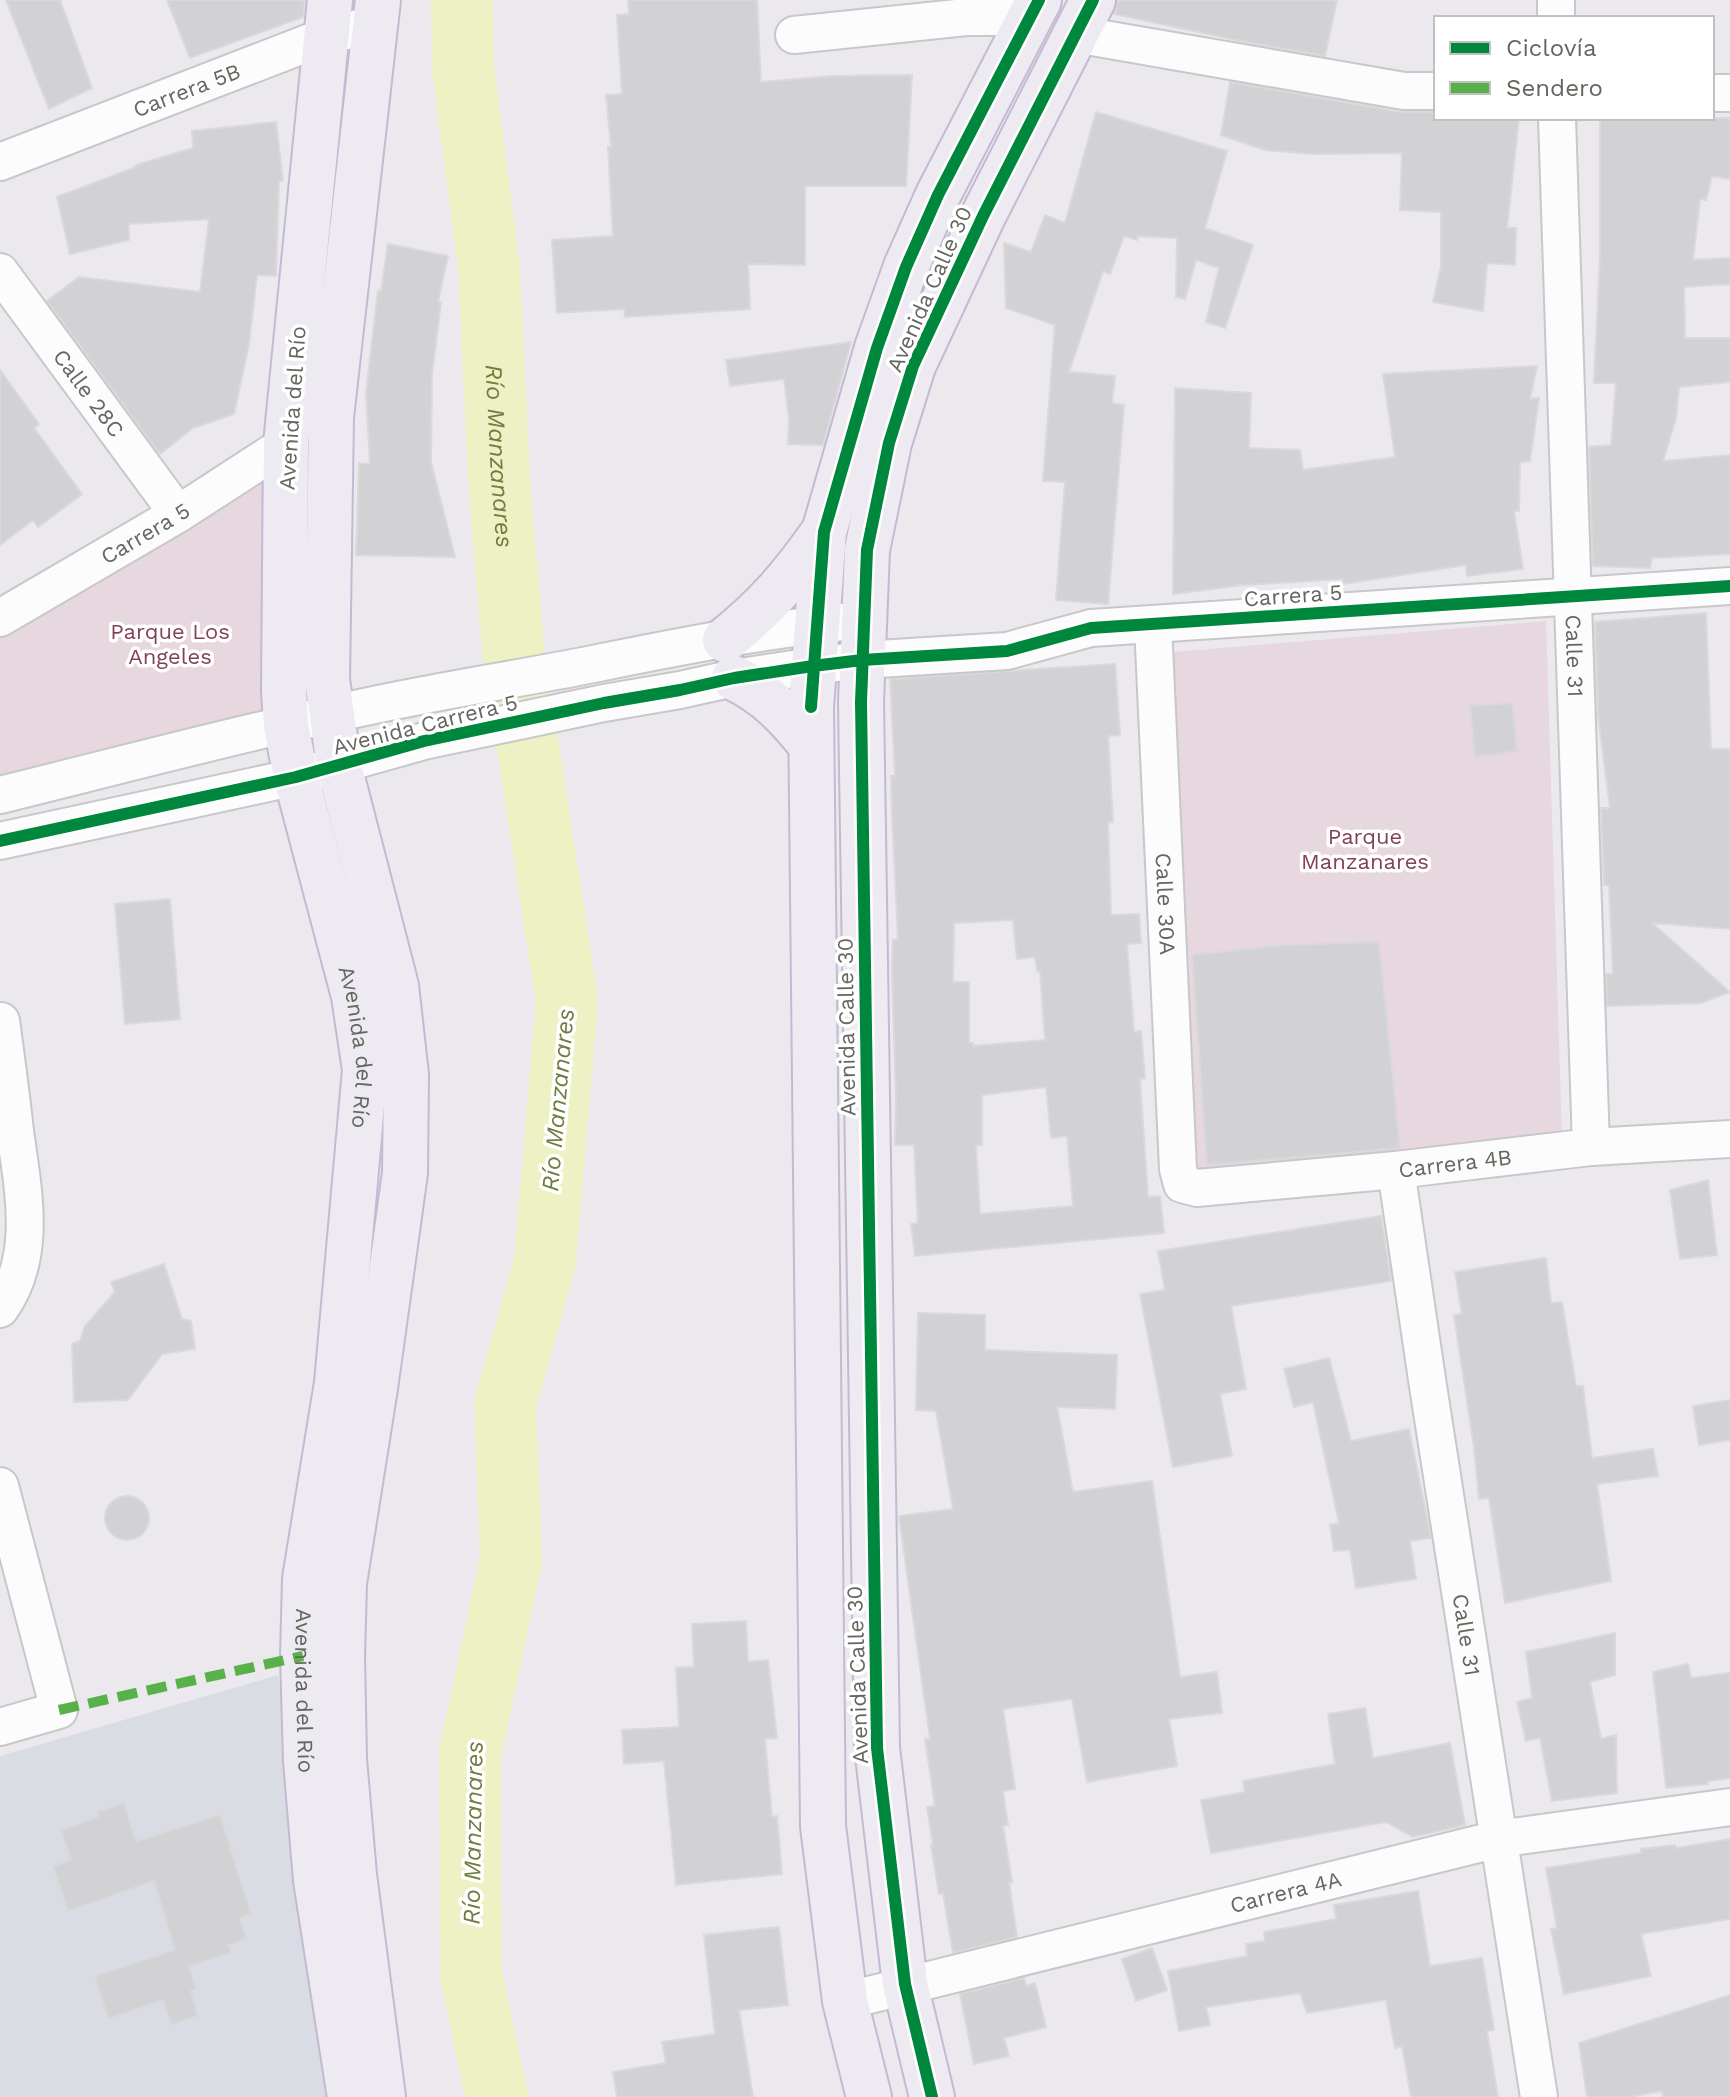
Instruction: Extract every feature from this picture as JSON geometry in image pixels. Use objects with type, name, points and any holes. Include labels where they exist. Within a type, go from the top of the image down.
[{"type":"main road","name":"Avenida Calle 30","points":[[869,2097],[845,2001],[823,1826],[811,745],[814,645],[824,532],[877,348],[906,267],[938,195],[1035,9]]},
{"type":"main road","name":"Avenida del Río","points":[[377,12],[331,417],[327,679],[339,766],[396,986],[406,1075],[405,1173],[343,1598],[344,1759],[354,1875],[383,2097]]},
{"type":"main road","name":"Avenida Calle 30","points":[[932,2097],[905,1984],[877,1748],[862,640],[867,550],[889,443],[913,366],[983,216],[1084,17]]},
{"type":"main road","name":"Avenida del Río","points":[[328,18],[286,444],[284,690],[286,725],[296,777],[354,996],[365,1070],[337,1383],[305,1579],[303,1656],[306,1761],[316,1880],[350,2097]]},
{"type":"main road","points":[[811,745],[788,716],[729,659],[753,617],[788,583],[824,532]]},
{"type":"street","points":[[794,35],[1035,9]]},
{"type":"street","name":"Carrera 5B","points":[[0,162],[328,18],[377,12]]},
{"type":"street","points":[[1084,17],[1404,91],[1434,91]]},
{"type":"street","name":"Calle 31","points":[[1557,120],[1591,1147]]},
{"type":"street","name":"Calle 28C","points":[[0,272],[178,514]]},
{"type":"street","name":"Carrera 5","points":[[0,618],[178,514],[286,444]]},
{"type":"street","name":"Carrera 5","points":[[862,640],[1007,651],[1091,628],[1730,586]]},
{"type":"street","name":"Calle 30A","points":[[1153,624],[1178,1169],[1182,1184]]},
{"type":"street","name":"Avenida Carrera 5","points":[[0,795],[412,697],[672,647],[729,659],[862,640]]},
{"type":"street","name":"Avenida Carrera 5","points":[[0,841],[296,777],[424,741],[680,690],[729,659]]},
{"type":"street","points":[[0,1309],[13,1292],[22,1263],[26,1213],[1,1021]]},
{"type":"street","name":"Carrera 4B","points":[[1182,1184],[1197,1188],[1396,1170],[1591,1147],[1730,1139]]},
{"type":"street","name":"Calle 31","points":[[1396,1170],[1539,2097]]},
{"type":"street","points":[[0,1486],[59,1710],[0,1727]]},
{"type":"street","name":"Carrera 4A","points":[[845,2001],[1498,1839],[1730,1807]]},
{"type":"shaded area","points":[[278,1675],[336,2097],[0,2097],[0,1756]]},
{"type":"green space","name":"Parque Los Angeles","points":[[268,474],[266,721],[0,780],[0,634]]},
{"type":"green space","name":"Parque Manzanares","points":[[1546,621],[1562,1141],[1198,1172],[1165,677],[1174,652]]},
{"type":"building","points":[[6,0],[60,0],[92,88],[49,109]]},
{"type":"building","points":[[167,0],[305,0],[303,17],[190,58]]},
{"type":"building","points":[[628,0],[757,0],[761,82],[831,76],[912,75],[906,186],[805,186],[805,265],[748,264],[750,309],[625,317],[624,309],[557,313],[552,240],[613,236],[608,147],[611,147],[606,95],[622,94],[617,15],[629,14]]},
{"type":"building","points":[[1118,0],[1337,0],[1325,56],[1114,14]]},
{"type":"building","points":[[1230,82],[1400,112],[1434,112],[1434,120],[1519,120],[1507,228],[1516,228],[1515,265],[1487,263],[1483,311],[1433,302],[1441,266],[1441,212],[1400,210],[1402,153],[1314,154],[1265,150],[1221,135]]},
{"type":"building","points":[[1096,112],[1227,151],[1205,228],[1253,245],[1225,328],[1206,322],[1219,268],[1196,260],[1185,299],[1176,297],[1177,238],[1138,236],[1137,240],[1124,236],[1110,274],[1103,271],[1069,372],[1115,376],[1112,403],[1124,405],[1108,604],[1056,600],[1065,482],[1043,481],[1055,325],[1006,308],[1004,243],[1031,252],[1045,215],[1065,223]]},
{"type":"building","points":[[1730,118],[1730,179],[1712,176],[1706,200],[1700,199],[1693,260],[1730,258],[1730,284],[1684,287],[1685,338],[1730,338],[1730,382],[1679,387],[1676,418],[1663,461],[1730,455],[1730,554],[1652,558],[1650,568],[1593,566],[1589,447],[1611,445],[1616,383],[1594,383],[1600,256],[1600,120]]},
{"type":"building","points":[[276,122],[283,181],[279,181],[276,276],[257,275],[249,344],[234,414],[193,428],[160,454],[47,301],[79,277],[200,292],[209,219],[129,224],[129,240],[70,254],[57,197],[136,165],[193,148],[192,131]]},
{"type":"building","points":[[388,244],[448,256],[438,302],[441,302],[432,375],[431,462],[455,557],[356,555],[359,463],[370,464],[366,393],[378,290],[381,291]]},
{"type":"building","points":[[851,342],[823,445],[788,444],[789,420],[784,379],[730,386],[726,360]]},
{"type":"building","points":[[1537,366],[1530,399],[1539,398],[1530,461],[1520,462],[1519,511],[1514,511],[1523,569],[1467,576],[1466,565],[1343,584],[1343,579],[1243,585],[1173,594],[1175,388],[1251,393],[1249,448],[1300,450],[1303,470],[1395,457],[1383,374]]},
{"type":"building","points":[[0,370],[39,424],[34,428],[82,494],[38,527],[33,520],[0,545]]},
{"type":"building","points":[[1706,613],[1711,749],[1730,749],[1730,929],[1652,923],[1730,992],[1701,1003],[1607,1006],[1606,974],[1613,974],[1609,885],[1604,885],[1601,808],[1610,808],[1598,715],[1595,622]]},
{"type":"building","points":[[1115,664],[1120,735],[1108,736],[1113,822],[1108,822],[1111,915],[1139,914],[1141,943],[1127,944],[1134,1032],[1141,1031],[1145,1078],[1140,1079],[1148,1197],[1160,1196],[1164,1233],[915,1256],[911,1224],[918,1223],[914,1145],[895,1145],[892,969],[893,940],[898,940],[890,679]],"holes":[[[1013,920],[1017,959],[1035,957],[1037,971],[1040,971],[1045,1040],[973,1046],[969,1043],[969,982],[953,982],[954,923]],[[1046,1087],[1051,1138],[1067,1136],[1073,1206],[980,1214],[976,1145],[982,1145],[982,1095]]]},
{"type":"building","points":[[1512,703],[1517,751],[1475,757],[1470,706]]},
{"type":"building","points":[[170,899],[180,1019],[125,1024],[115,904]]},
{"type":"building","points":[[1379,942],[1400,1148],[1207,1165],[1192,955],[1283,945]]},
{"type":"building","points":[[1708,1180],[1717,1255],[1680,1259],[1670,1190]]},
{"type":"building","points":[[1381,1216],[1391,1281],[1231,1306],[1246,1389],[1220,1394],[1232,1456],[1173,1467],[1140,1294],[1165,1290],[1158,1251]]},
{"type":"building","points":[[1546,1258],[1551,1303],[1562,1302],[1576,1386],[1583,1386],[1592,1458],[1653,1449],[1658,1476],[1597,1484],[1611,1581],[1505,1603],[1489,1498],[1479,1499],[1454,1315],[1462,1314],[1455,1272]]},
{"type":"building","points":[[164,1264],[182,1319],[191,1321],[195,1349],[162,1354],[128,1400],[74,1402],[72,1344],[80,1341],[85,1326],[115,1292],[111,1282]]},
{"type":"building","points":[[918,1313],[985,1315],[985,1350],[1117,1355],[1115,1409],[1057,1407],[1073,1492],[1152,1481],[1180,1677],[1217,1672],[1222,1713],[1169,1719],[1177,1766],[1087,1782],[1072,1699],[1003,1709],[1015,1789],[1003,1791],[1008,1825],[1003,1826],[1017,1937],[953,1953],[931,1845],[927,1807],[935,1806],[925,1739],[930,1739],[899,1516],[953,1509],[936,1411],[916,1410]]},
{"type":"building","points":[[1329,1358],[1351,1441],[1409,1429],[1431,1538],[1410,1541],[1416,1579],[1356,1588],[1350,1550],[1334,1551],[1330,1525],[1339,1523],[1313,1402],[1294,1407],[1284,1369]]},
{"type":"building","points":[[1730,1400],[1730,1440],[1699,1445],[1693,1406]]},
{"type":"building","points":[[127,1496],[142,1503],[149,1518],[142,1533],[127,1540],[112,1533],[105,1518],[112,1503]]},
{"type":"building","points":[[746,1621],[748,1662],[768,1660],[777,1738],[765,1739],[772,1817],[777,1816],[782,1874],[676,1885],[664,1761],[624,1764],[622,1730],[679,1727],[676,1668],[694,1667],[692,1624]]},
{"type":"building","points":[[1615,1633],[1615,1675],[1590,1682],[1601,1739],[1616,1735],[1617,1793],[1552,1801],[1540,1738],[1526,1741],[1517,1702],[1532,1698],[1526,1652]]},
{"type":"building","points":[[1688,1664],[1691,1678],[1730,1673],[1730,1778],[1708,1781],[1708,1784],[1666,1788],[1653,1672]]},
{"type":"building","points":[[1365,1708],[1373,1758],[1450,1743],[1465,1825],[1413,1837],[1386,1822],[1211,1853],[1201,1800],[1245,1792],[1243,1781],[1335,1764],[1328,1714]]},
{"type":"building","points":[[124,1803],[136,1841],[220,1815],[251,1914],[240,1918],[247,1939],[228,1945],[231,1953],[189,1966],[196,1989],[191,1991],[198,2016],[171,2025],[163,2000],[108,2019],[95,1976],[175,1950],[154,1881],[68,1911],[53,1866],[71,1860],[61,1830],[98,1817],[96,1812]]},
{"type":"building","points":[[1730,1839],[1730,1919],[1641,1934],[1651,1976],[1564,1994],[1551,1929],[1557,1928],[1546,1868],[1641,1853],[1641,1849],[1675,1845],[1676,1848]]},
{"type":"building","points":[[1418,1891],[1430,1966],[1482,1958],[1494,2030],[1487,2031],[1498,2097],[1411,2097],[1402,2046],[1395,2048],[1386,2000],[1307,2013],[1300,1993],[1206,2007],[1210,2025],[1179,2031],[1168,1971],[1247,1956],[1246,1944],[1265,1941],[1264,1932],[1336,1919],[1334,1905]]},
{"type":"building","points":[[779,1927],[788,2005],[739,2010],[753,2097],[617,2097],[613,2072],[666,2063],[662,2042],[715,2034],[704,1935]]},
{"type":"building","points":[[1152,1948],[1167,1990],[1136,2001],[1122,1959]]},
{"type":"building","points":[[1024,1978],[1026,1986],[1035,1983],[1046,2027],[1004,2038],[1009,2056],[974,2064],[960,1994]]},
{"type":"building","points":[[1730,1995],[1730,2097],[1663,2097],[1662,2091],[1629,2097],[1587,2097],[1579,2043]]},
{"type":"waterway","name":"Río Manzanares","points":[[462,0],[463,68],[489,268],[499,478],[513,649],[567,1001],[545,1261],[505,1405],[511,1560],[470,1754],[471,1974],[497,2097]]},
{"type":"marked path","points":[[59,1710],[303,1656]]},
{"type":"cycle path","points":[[811,707],[824,532],[877,348],[906,267],[938,195],[1039,0]]},
{"type":"cycle path","points":[[932,2097],[905,1984],[877,1748],[861,702],[867,550],[889,443],[913,366],[983,216],[1093,0]]},
{"type":"cycle path","points":[[0,841],[296,777],[424,741],[604,703],[813,666],[1007,651],[1091,628],[1730,586]]}]
